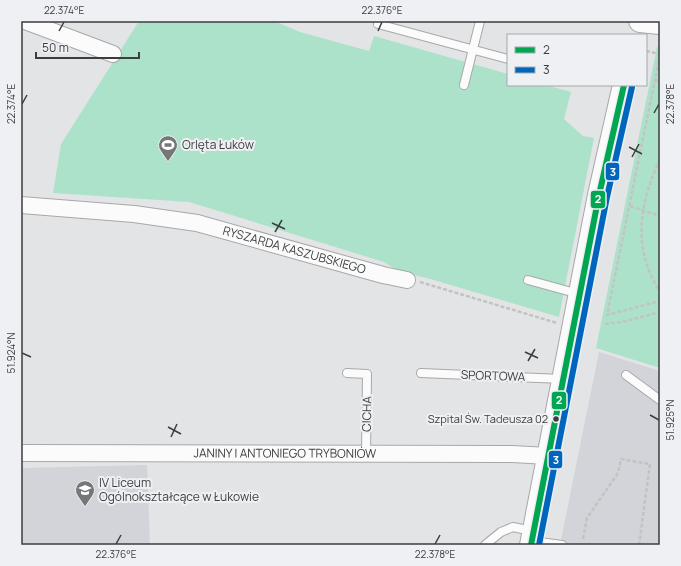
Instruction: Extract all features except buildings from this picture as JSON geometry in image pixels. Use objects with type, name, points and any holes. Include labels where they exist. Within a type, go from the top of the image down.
[{"type":"street","points":[[25,21],[113,54]]},
{"type":"street","points":[[635,34],[639,21],[660,23]]},
{"type":"street","points":[[532,539],[599,197],[624,86]]},
{"type":"street","name":"RYSZARDA KASZUBSKIEGO","points":[[21,205],[134,214],[197,223],[383,275],[407,280]]},
{"type":"street","name":"JANINY I ANTONIEGO TRYBONIÓW","points":[[21,452],[512,454],[548,456]]},
{"type":"lane","points":[[464,85],[480,21]]},
{"type":"lane","points":[[378,24],[507,60]]},
{"type":"lane","points":[[528,280],[580,294]]},
{"type":"lane","name":"CICHA","points":[[347,373],[367,374],[366,454]]},
{"type":"lane","name":"SPORTOWA","points":[[421,373],[564,379]]},
{"type":"lane","points":[[626,375],[660,400]]},
{"type":"lane","points":[[485,545],[501,532],[513,527],[532,539],[562,545]]},
{"type":"path","points":[[647,51],[660,54],[607,315],[660,301]]},
{"type":"path","points":[[656,79],[660,84]]},
{"type":"path","points":[[660,159],[654,172],[642,210],[641,228],[642,243],[649,269],[653,281],[660,292]]},
{"type":"path","points":[[630,206],[660,216]]},
{"type":"path","points":[[407,280],[426,283],[561,324]]},
{"type":"path","points":[[606,324],[622,322],[660,312]]},
{"type":"path","points":[[582,539],[587,518],[618,473],[621,459],[650,464],[639,545]]},
{"type":"shaded area","points":[[599,352],[660,371],[660,545],[560,545]]},
{"type":"shaded area","name":"IV Liceum Ogólnokształcące w Łukowie","points":[[147,465],[150,545],[21,545],[21,468]]},
{"type":"green space","name":"Orlęta Łuków","points":[[139,21],[274,21],[300,32],[369,51],[374,36],[507,74],[507,86],[550,86],[571,92],[564,119],[583,136],[594,138],[559,317],[427,278],[400,272],[384,262],[189,202],[53,193],[61,144]]},
{"type":"green space","points":[[660,44],[660,368],[596,348],[657,47]]},
{"type":"transit line","name":"2","points":[[531,545],[599,195],[624,86]]},
{"type":"transit line","name":"3","points":[[539,545],[607,197],[632,87]]},
{"type":"place","name":"Orlęta Łuków","points":[[168,162]]},
{"type":"place","name":"Szpital Św. Tadeusza 02","points":[[556,419]]},
{"type":"place","name":"IV Liceum Ogólnokształcące w Łukowie","points":[[85,507]]}]
